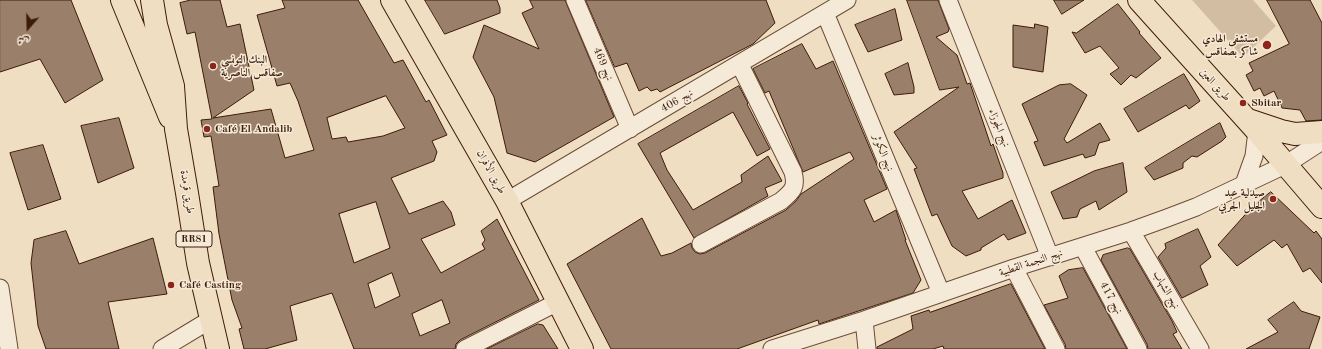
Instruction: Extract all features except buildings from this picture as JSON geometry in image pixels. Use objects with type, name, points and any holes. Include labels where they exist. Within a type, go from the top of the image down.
[{"type":"main road","name":"طريق قرمدة","points":[[122,0],[176,129]]},
{"type":"main road","name":"طريق قرمدة","points":[[152,0],[156,25],[173,86],[176,129],[198,263],[210,320],[218,349]]},
{"type":"main road","name":"طريق الأفران","points":[[392,0],[507,201],[582,349]]},
{"type":"main road","name":"طريق العين","points":[[1139,0],[1252,126],[1322,207]]},
{"type":"main road","points":[[1252,126],[1295,134],[1322,132]]},
{"type":"street","name":"نهج 469","points":[[575,0],[630,129]]},
{"type":"street","name":"نهج 406","points":[[507,201],[740,65],[847,0]]},
{"type":"street","name":"نهج الجوزاء","points":[[948,0],[1050,257]]},
{"type":"street","name":"نهج الكوثر","points":[[825,13],[940,293]]},
{"type":"street","points":[[701,244],[781,201],[794,188],[795,180],[793,172],[740,65]]},
{"type":"street","points":[[1244,184],[1254,156],[1252,126]]},
{"type":"street","name":"نهج النجمة القطبية","points":[[772,349],[864,320],[1014,268],[1131,231],[1196,207],[1285,165],[1322,141]]},
{"type":"street","name":"نهج الشهاب","points":[[1131,231],[1200,349]]},
{"type":"street","name":"نهج 417","points":[[1083,247],[1138,349]]},
{"type":"street","points":[[1014,268],[1056,349]]},
{"type":"street","points":[[0,288],[9,349]]},
{"type":"street","points":[[465,349],[558,302]]},
{"type":"street","points":[[162,349],[210,320]]},
{"type":"street","points":[[864,320],[867,349]]},
{"type":"shaded area","points":[[1192,0],[1253,0],[1276,26],[1243,57]]},
{"type":"place","name":"مستشفى الهادي شاكر بصفاقس","points":[[1267,45]]},
{"type":"place","name":"البنك التونسي صفاقس الناصرية","points":[[213,66]]},
{"type":"place","name":"Sbitar","points":[[1243,103]]},
{"type":"place","name":"Café El Andalib","points":[[207,129]]},
{"type":"place","name":"صيدلية عبد الجليل الجربي","points":[[1273,199]]},
{"type":"place","name":"Café Casting","points":[[171,285]]}]
